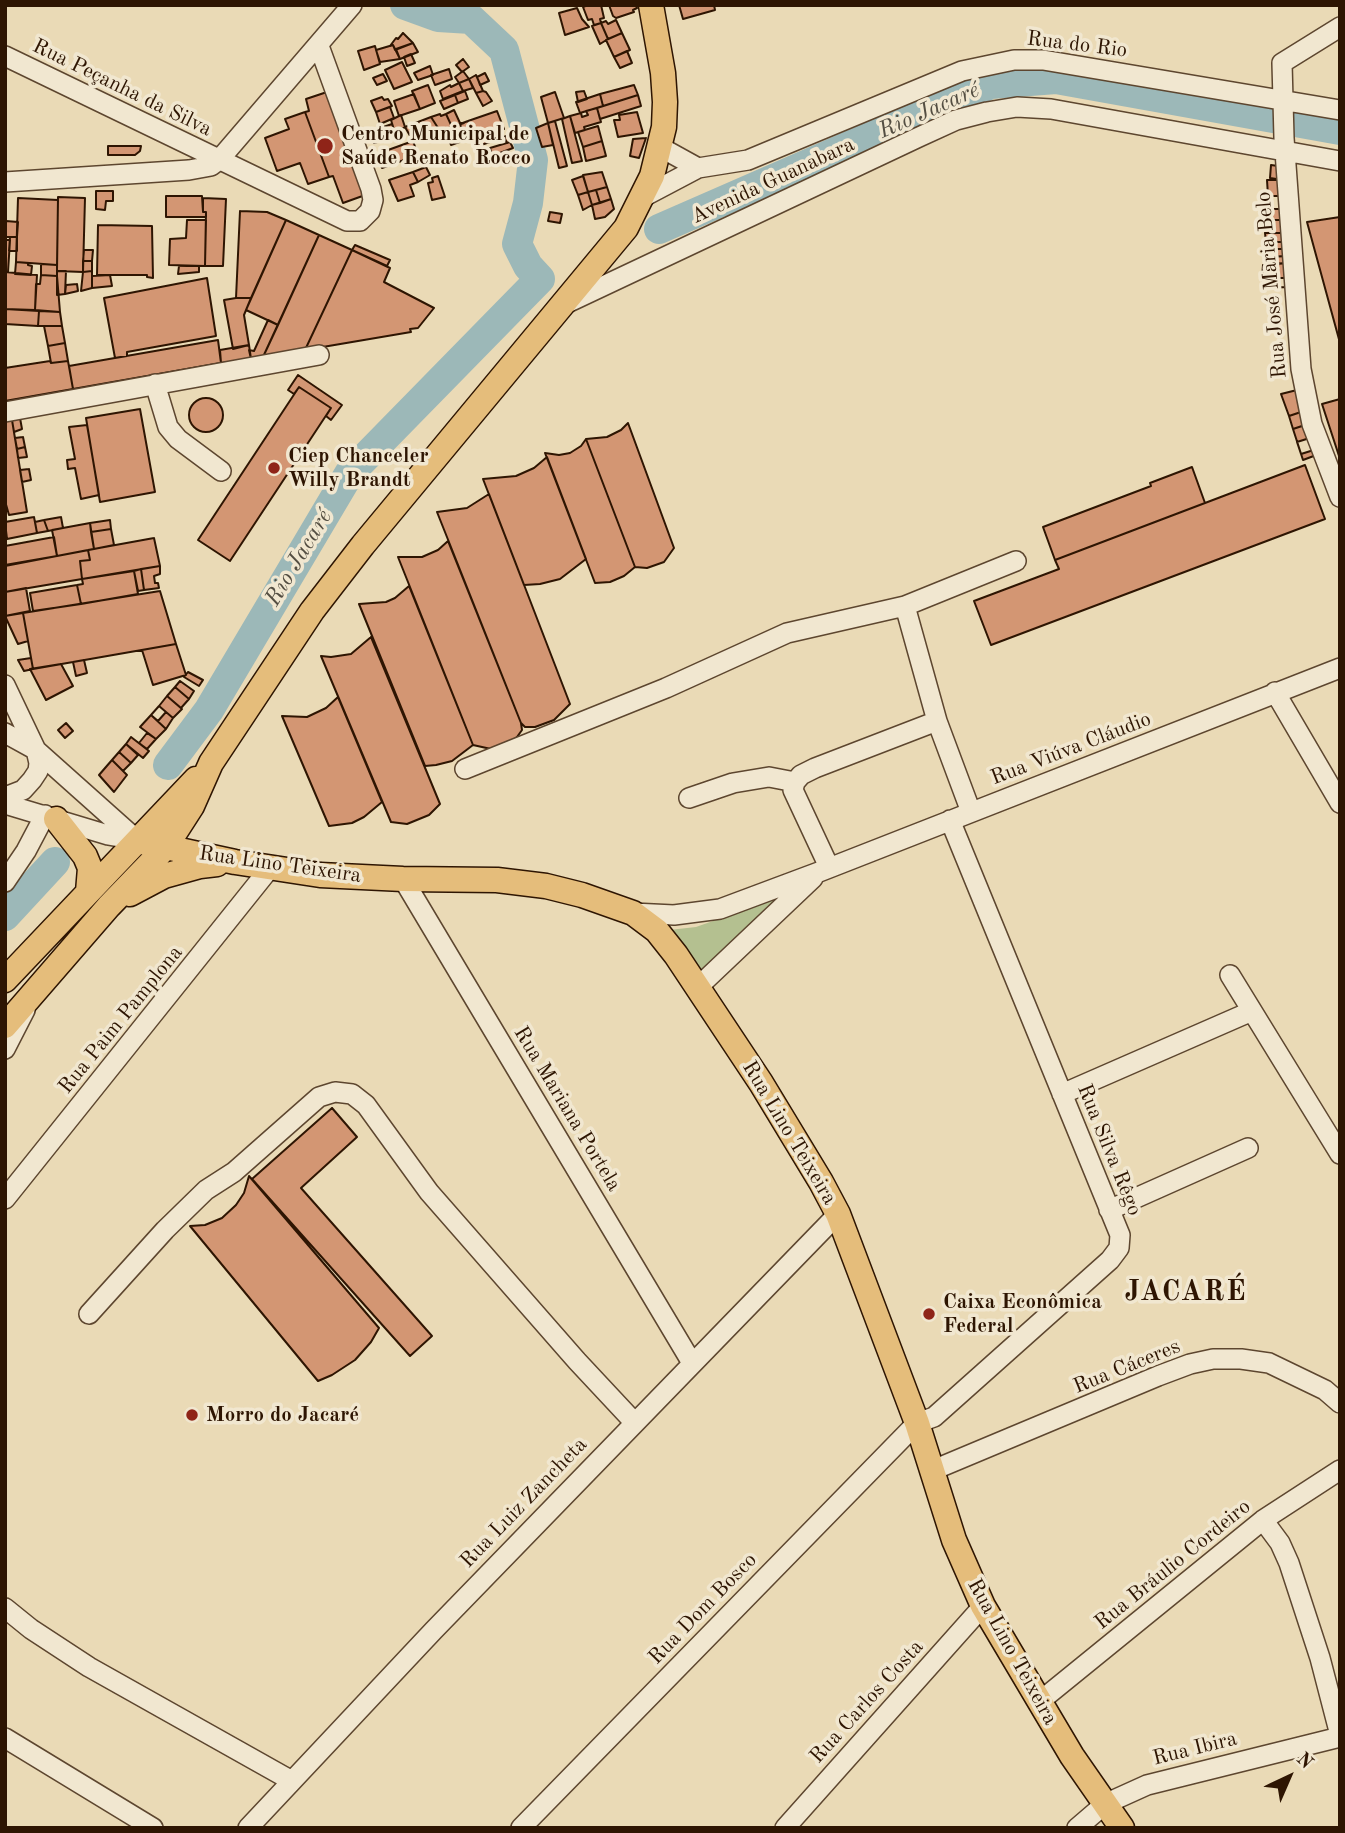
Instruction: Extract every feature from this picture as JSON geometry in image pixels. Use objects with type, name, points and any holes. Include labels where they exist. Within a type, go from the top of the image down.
[{"type":"main road","points":[[5,1026],[109,906],[165,848],[192,806],[211,763],[330,586],[618,240],[632,219],[643,197],[660,147],[666,102],[651,5]]},
{"type":"main road","points":[[5,980],[211,763]]},
{"type":"main road","points":[[51,817],[85,856],[90,868],[88,892]]},
{"type":"main road","name":"Rua Lino Teixeira","points":[[138,841],[270,868],[343,876],[522,883],[582,895],[633,913],[657,931],[698,987],[805,1152],[838,1214],[916,1423],[954,1540],[983,1606],[1039,1702],[1122,1828]]},
{"type":"main road","points":[[109,906],[171,874],[200,866],[235,862]]},
{"type":"street","points":[[5,183],[189,170],[211,166],[319,46],[352,5]]},
{"type":"street","name":"Rua José Maria Belo","points":[[1340,27],[1282,63],[1284,145],[1305,396],[1312,424],[1340,497]]},
{"type":"street","name":"Rua Peçanha da Silva","points":[[5,56],[353,222],[365,218],[370,211],[373,200],[371,189],[319,46]]},
{"type":"street","name":"Rua do Rio","points":[[643,197],[698,168],[748,160],[962,71],[1014,60],[1043,60],[1283,107],[1340,110]]},
{"type":"street","name":"Avenida Guanabara","points":[[565,302],[919,136],[956,120],[987,112],[1017,107],[1051,108],[1284,145],[1340,161]]},
{"type":"street","points":[[660,147],[698,168]]},
{"type":"street","points":[[5,412],[319,355]]},
{"type":"street","points":[[155,384],[168,427],[178,439],[221,471]]},
{"type":"street","points":[[465,769],[666,688],[787,633],[905,606],[1016,561]]},
{"type":"street","points":[[905,606],[937,721],[971,812]]},
{"type":"street","name":"Rua Viúva Cláudio","points":[[633,913],[674,915],[707,912],[824,870],[1340,668]]},
{"type":"street","points":[[5,685],[36,750],[38,771],[23,790],[5,797]]},
{"type":"street","points":[[1275,692],[1340,803]]},
{"type":"street","points":[[698,987],[824,870],[793,790],[795,782],[815,768],[937,721]]},
{"type":"street","points":[[5,733],[36,750],[138,841]]},
{"type":"street","points":[[689,798],[733,783],[769,777],[795,782]]},
{"type":"street","points":[[5,804],[108,835],[138,841]]},
{"type":"street","points":[[5,882],[51,817]]},
{"type":"street","name":"Rua Silva Rêgo","points":[[916,1423],[934,1417],[1110,1259],[1119,1248],[1120,1235],[950,820]]},
{"type":"street","name":"Rua Paim Pamplona","points":[[5,1199],[270,868]]},
{"type":"street","name":"Rua Mariana Portela","points":[[403,879],[692,1363]]},
{"type":"street","points":[[1230,975],[1340,1154]]},
{"type":"street","points":[[5,1049],[34,992]]},
{"type":"street","points":[[1062,1094],[1252,1011]]},
{"type":"street","points":[[89,1314],[165,1230],[206,1190],[234,1172],[319,1097],[335,1091],[352,1094],[366,1105],[429,1192],[634,1422]]},
{"type":"street","points":[[1109,1210],[1248,1148]]},
{"type":"street","name":"Rua Luiz Zancheta","points":[[248,1828],[443,1620],[838,1214]]},
{"type":"street","name":"Rua Cáceres","points":[[931,1471],[1190,1364],[1213,1359],[1269,1363],[1325,1390],[1340,1403]]},
{"type":"street","name":"Rua Dom Bosco","points":[[521,1828],[916,1423]]},
{"type":"street","name":"Rua Bráulio Cordeiro","points":[[1039,1702],[1263,1520],[1340,1470]]},
{"type":"street","points":[[1263,1520],[1280,1543],[1289,1563],[1320,1658],[1340,1736]]},
{"type":"street","name":"Rua Carlos Costa","points":[[785,1828],[983,1606]]},
{"type":"street","points":[[5,1608],[31,1629],[89,1667],[292,1781]]},
{"type":"street","name":"Rua Ibira","points":[[1077,1828],[1105,1804],[1147,1785],[1340,1736]]},
{"type":"street","points":[[5,1738],[153,1828]]},
{"type":"green space","points":[[776,895],[783,899],[700,971],[669,930],[696,927]]},
{"type":"building","points":[[601,5],[604,18],[600,19],[601,23],[594,25],[592,19],[588,20],[583,7]]},
{"type":"building","points":[[609,5],[636,5],[637,8],[634,12],[616,18]]},
{"type":"building","points":[[679,5],[714,5],[715,10],[683,19]]},
{"type":"building","points":[[577,8],[589,27],[565,35],[559,13]]},
{"type":"building","points":[[616,20],[622,33],[608,39],[601,23],[606,21],[608,24]]},
{"type":"building","points":[[601,23],[608,39],[600,44],[592,26]]},
{"type":"building","points":[[403,33],[413,43],[395,50],[393,45],[390,46]]},
{"type":"building","points":[[622,33],[630,50],[614,57],[606,40]]},
{"type":"building","points":[[413,43],[418,52],[400,59],[396,49]]},
{"type":"building","points":[[393,45],[400,59],[380,62],[376,50]]},
{"type":"building","points":[[375,46],[380,64],[364,70],[358,51]]},
{"type":"building","points":[[627,51],[632,63],[620,68],[614,57]]},
{"type":"building","points":[[411,54],[415,63],[407,66],[404,57]]},
{"type":"building","points":[[463,59],[469,67],[462,72],[456,65]]},
{"type":"building","points":[[402,62],[412,82],[394,89],[385,70]]},
{"type":"building","points":[[430,66],[433,75],[418,80],[414,73]]},
{"type":"building","points":[[449,69],[452,79],[435,85],[431,75]]},
{"type":"building","points":[[463,71],[469,79],[459,83],[455,77]]},
{"type":"building","points":[[485,73],[489,81],[480,85],[477,77]]},
{"type":"building","points":[[383,74],[387,81],[377,85],[373,78]]},
{"type":"building","points":[[476,75],[483,91],[476,93],[469,79]]},
{"type":"building","points":[[469,79],[473,88],[463,91],[459,83]]},
{"type":"building","points":[[459,83],[463,91],[443,99],[440,91]]},
{"type":"building","points":[[428,85],[435,103],[420,109],[412,91]]},
{"type":"building","points":[[634,85],[638,95],[603,106],[600,94]]},
{"type":"building","points":[[330,91],[368,194],[343,203],[333,176],[329,177],[305,112],[309,111],[306,99]]},
{"type":"building","points":[[465,91],[468,99],[458,103],[455,95]]},
{"type":"building","points":[[483,91],[492,101],[483,106],[476,93]]},
{"type":"building","points":[[584,91],[587,99],[578,102],[576,92]]},
{"type":"building","points":[[555,92],[564,118],[548,123],[541,97]]},
{"type":"building","points":[[414,94],[420,109],[399,116],[394,101]]},
{"type":"building","points":[[600,94],[603,106],[580,113],[576,102]]},
{"type":"building","points":[[455,95],[458,103],[444,109],[440,101]]},
{"type":"building","points":[[638,95],[641,106],[600,119],[597,108]]},
{"type":"building","points":[[382,97],[384,100],[388,99],[392,106],[376,112],[371,101]]},
{"type":"building","points":[[390,107],[394,118],[380,124],[376,112]]},
{"type":"building","points":[[597,108],[601,122],[575,133],[570,116],[581,113],[582,117],[588,115],[586,111]]},
{"type":"building","points":[[454,110],[460,123],[464,123],[452,127],[446,114]]},
{"type":"building","points":[[497,111],[504,129],[475,139],[468,121]]},
{"type":"building","points":[[305,112],[329,177],[308,184],[300,163],[277,171],[265,138],[289,129],[285,119]]},
{"type":"building","points":[[637,112],[643,133],[618,137],[614,120],[620,120],[619,115]]},
{"type":"building","points":[[446,114],[452,127],[440,131],[431,117]]},
{"type":"building","points":[[401,115],[405,127],[395,133],[391,120]]},
{"type":"building","points":[[570,116],[582,161],[572,163],[562,119]]},
{"type":"building","points":[[431,117],[440,131],[413,141],[405,127]]},
{"type":"building","points":[[468,121],[475,137],[469,139],[465,128],[462,130],[460,124]]},
{"type":"building","points":[[555,121],[567,166],[559,168],[548,123]]},
{"type":"building","points":[[548,123],[553,145],[542,147],[536,128]]},
{"type":"building","points":[[392,124],[395,133],[389,135],[390,138],[374,143],[369,132]]},
{"type":"building","points":[[460,124],[465,140],[451,145],[445,130]]},
{"type":"building","points":[[598,126],[602,141],[583,147],[578,132]]},
{"type":"building","points":[[515,132],[517,139],[507,143],[504,137]]},
{"type":"building","points":[[487,135],[490,142],[478,146],[475,139]]},
{"type":"building","points":[[646,138],[639,158],[630,156],[633,139]]},
{"type":"building","points":[[413,141],[418,155],[382,168],[377,154]]},
{"type":"building","points":[[602,141],[606,156],[586,161],[583,147]]},
{"type":"building","points":[[510,142],[513,148],[492,156],[490,148]]},
{"type":"building","points":[[108,146],[141,146],[135,155],[108,155]]},
{"type":"building","points":[[1271,165],[1285,167],[1283,180],[1270,178]]},
{"type":"building","points":[[426,167],[430,175],[418,182],[413,172]]},
{"type":"building","points":[[413,172],[418,182],[410,185],[414,196],[398,201],[389,180]]},
{"type":"building","points":[[602,172],[607,187],[588,192],[583,175]]},
{"type":"building","points":[[438,176],[445,197],[432,200],[428,183]]},
{"type":"building","points":[[583,176],[588,192],[578,195],[572,180]]},
{"type":"building","points":[[1267,180],[1283,180],[1284,196],[1268,196]]},
{"type":"building","points":[[607,187],[611,199],[600,203],[596,190]]},
{"type":"building","points":[[596,190],[600,203],[592,205],[588,192]]},
{"type":"building","points":[[96,191],[113,191],[113,201],[106,201],[105,210],[96,209]]},
{"type":"building","points":[[588,192],[592,205],[583,210],[578,195]]},
{"type":"building","points":[[166,196],[202,196],[206,217],[166,217]]},
{"type":"building","points":[[58,197],[85,198],[83,272],[57,271]]},
{"type":"building","points":[[18,198],[58,200],[57,265],[16,262]]},
{"type":"building","points":[[203,198],[226,199],[223,266],[205,266],[206,212],[203,212]]},
{"type":"building","points":[[611,199],[614,209],[605,217],[595,219],[592,205]]},
{"type":"building","points":[[1267,209],[1285,209],[1285,220],[1267,220]]},
{"type":"building","points":[[240,211],[267,212],[286,220],[251,298],[236,298]]},
{"type":"building","points":[[550,212],[562,214],[560,223],[548,221]]},
{"type":"building","points":[[1340,217],[1340,343],[1307,222]]},
{"type":"building","points":[[187,220],[206,220],[205,266],[169,265],[170,239],[186,238]]},
{"type":"building","points":[[286,220],[319,235],[278,325],[246,310]]},
{"type":"building","points":[[1265,220],[1285,220],[1285,233],[1265,233]]},
{"type":"building","points":[[6,221],[18,222],[17,237],[5,237]]},
{"type":"building","points":[[98,225],[152,226],[153,278],[147,275],[97,275]]},
{"type":"building","points":[[1265,233],[1285,233],[1285,242],[1266,242]]},
{"type":"building","points":[[319,235],[352,250],[305,350],[263,357]]},
{"type":"building","points":[[10,237],[17,237],[17,251],[9,251]]},
{"type":"building","points":[[5,240],[10,240],[8,272],[5,272]]},
{"type":"building","points":[[1266,242],[1285,242],[1286,249],[1266,249]]},
{"type":"building","points":[[355,245],[390,260],[387,266],[352,250]]},
{"type":"building","points":[[1266,249],[1286,249],[1287,256],[1266,257]]},
{"type":"building","points":[[84,250],[93,250],[92,261],[83,261]]},
{"type":"building","points":[[352,250],[390,268],[384,282],[434,308],[418,328],[410,329],[411,332],[305,350]]},
{"type":"building","points":[[1289,256],[1289,263],[1266,264],[1266,257]]},
{"type":"building","points":[[83,261],[92,261],[92,271],[83,272]]},
{"type":"building","points":[[16,262],[32,266],[31,275],[15,274]]},
{"type":"building","points":[[1289,263],[1290,278],[1262,278],[1263,265]]},
{"type":"building","points":[[41,264],[57,265],[57,276],[41,275]]},
{"type":"building","points":[[179,266],[199,266],[199,272],[178,274]]},
{"type":"building","points":[[57,271],[66,271],[65,294],[57,295]]},
{"type":"building","points":[[92,271],[92,288],[81,291],[83,272]]},
{"type":"building","points":[[5,272],[37,275],[35,310],[5,309]]},
{"type":"building","points":[[41,275],[57,276],[60,312],[35,310],[36,284],[40,284]]},
{"type":"building","points":[[110,275],[112,286],[92,288],[92,276]]},
{"type":"building","points":[[207,278],[216,336],[127,352],[127,356],[115,358],[104,298]]},
{"type":"building","points":[[1262,278],[1290,278],[1290,287],[1262,288]]},
{"type":"building","points":[[1267,278],[1287,278],[1287,287],[1267,288]]},
{"type":"building","points":[[77,284],[78,291],[65,294],[66,285]]},
{"type":"building","points":[[251,298],[244,315],[249,345],[233,349],[224,300]]},
{"type":"building","points":[[5,309],[39,311],[38,326],[5,324]]},
{"type":"building","points":[[39,311],[60,312],[62,326],[38,326]]},
{"type":"building","points":[[268,320],[278,325],[263,357],[251,359],[249,350],[254,351]]},
{"type":"building","points":[[44,326],[62,326],[65,343],[48,346]]},
{"type":"building","points":[[218,340],[221,363],[73,389],[69,366]]},
{"type":"building","points":[[65,343],[68,361],[51,363],[48,346]]},
{"type":"building","points":[[249,345],[251,359],[221,363],[220,350]]},
{"type":"building","points":[[68,361],[73,389],[5,401],[5,368]]},
{"type":"building","points":[[298,375],[342,405],[331,420],[326,416],[331,408],[299,387],[294,394],[288,390]]},
{"type":"building","points":[[299,387],[331,408],[230,561],[198,540]]},
{"type":"building","points":[[1297,390],[1304,411],[1289,416],[1281,394]]},
{"type":"building","points":[[206,398],[218,403],[223,415],[218,427],[206,432],[194,427],[189,415],[194,403]]},
{"type":"building","points":[[1340,399],[1340,456],[1339,456],[1322,404]]},
{"type":"building","points":[[140,409],[155,492],[100,502],[86,418]]},
{"type":"building","points":[[1304,411],[1308,424],[1293,429],[1289,416]]},
{"type":"building","points":[[20,418],[22,429],[14,432],[12,420]]},
{"type":"building","points":[[12,420],[27,512],[9,515],[5,501],[5,421]]},
{"type":"building","points":[[628,423],[674,548],[664,562],[647,568],[635,567],[586,439],[607,437]]},
{"type":"building","points":[[1308,424],[1319,454],[1303,460],[1293,429]]},
{"type":"building","points":[[87,425],[99,495],[81,499],[75,468],[68,469],[67,460],[75,459],[69,427]]},
{"type":"building","points":[[23,437],[25,447],[17,449],[15,438]]},
{"type":"building","points":[[1313,437],[1317,449],[1301,454],[1297,442]]},
{"type":"building","points":[[586,439],[635,567],[610,582],[595,583],[545,453],[570,453]]},
{"type":"building","points":[[25,447],[27,457],[18,458],[17,449]]},
{"type":"building","points":[[547,457],[586,559],[560,579],[524,585],[483,479],[516,476],[534,468]]},
{"type":"building","points":[[1305,465],[1325,519],[991,645],[974,601],[1059,569],[1055,560]]},
{"type":"building","points":[[1192,467],[1205,503],[1055,560],[1043,527],[1151,486],[1150,483]]},
{"type":"building","points":[[29,469],[31,480],[22,482],[20,470]]},
{"type":"building","points":[[489,494],[570,704],[554,720],[535,727],[525,727],[521,723],[437,512],[467,508]]},
{"type":"building","points":[[34,517],[37,533],[7,539],[5,522]]},
{"type":"building","points":[[61,517],[63,528],[48,531],[44,520]]},
{"type":"building","points":[[44,520],[48,531],[37,533],[35,522]]},
{"type":"building","points":[[110,520],[111,529],[91,532],[90,523]]},
{"type":"building","points":[[90,523],[94,549],[57,556],[52,530]]},
{"type":"building","points":[[111,529],[114,545],[94,549],[91,532]]},
{"type":"building","points":[[54,537],[57,556],[5,565],[5,546]]},
{"type":"building","points":[[154,538],[160,566],[82,579],[80,561],[90,560],[88,550]]},
{"type":"building","points":[[448,541],[521,723],[522,730],[517,737],[491,749],[473,745],[398,557],[422,557],[438,550]]},
{"type":"building","points":[[88,550],[90,560],[80,561],[82,579],[5,592],[5,566]]},
{"type":"building","points":[[160,566],[160,574],[154,576],[159,588],[144,590],[141,569]]},
{"type":"building","points":[[141,569],[144,590],[138,591],[134,571]]},
{"type":"building","points":[[134,571],[138,594],[81,604],[77,585],[83,584],[82,579]]},
{"type":"building","points":[[77,585],[81,604],[33,611],[30,593]]},
{"type":"building","points":[[409,586],[473,745],[452,761],[436,765],[425,766],[359,604],[386,602]]},
{"type":"building","points":[[26,588],[30,611],[5,616],[5,592]]},
{"type":"building","points":[[160,591],[176,644],[33,669],[23,613]]},
{"type":"building","points":[[23,613],[28,641],[18,644],[5,616]]},
{"type":"building","points":[[371,637],[440,804],[429,815],[407,824],[391,822],[321,656],[351,654]]},
{"type":"building","points":[[176,644],[186,675],[153,685],[142,650]]},
{"type":"building","points":[[31,658],[33,669],[24,671],[18,660]]},
{"type":"building","points":[[84,660],[87,673],[76,676],[73,662]]},
{"type":"building","points":[[61,664],[73,686],[46,700],[30,669]]},
{"type":"building","points":[[188,672],[203,680],[199,686],[184,677]]},
{"type":"building","points":[[180,681],[194,691],[189,699],[175,687]]},
{"type":"building","points":[[175,687],[189,699],[181,708],[167,696]]},
{"type":"building","points":[[167,696],[182,709],[173,718],[159,706]]},
{"type":"building","points":[[338,697],[382,802],[352,823],[329,826],[282,716],[307,717],[326,708]]},
{"type":"building","points":[[159,706],[166,712],[158,721],[151,715]]},
{"type":"building","points":[[159,706],[173,718],[166,729],[151,715]]},
{"type":"building","points":[[151,715],[166,729],[156,739],[140,727]]},
{"type":"building","points":[[66,723],[73,731],[65,738],[58,730]]},
{"type":"building","points":[[147,733],[156,739],[147,749],[139,743]]},
{"type":"building","points":[[131,737],[149,751],[143,758],[126,744]]},
{"type":"building","points":[[126,744],[138,755],[131,763],[119,752]]},
{"type":"building","points":[[119,752],[131,763],[123,771],[112,760]]},
{"type":"building","points":[[112,760],[127,775],[114,792],[99,775]]},
{"type":"building","points":[[332,1108],[357,1137],[301,1188],[432,1336],[410,1356],[252,1179]]},
{"type":"building","points":[[249,1176],[379,1328],[355,1360],[318,1381],[190,1226],[205,1225],[222,1218],[244,1193]]},
{"type":"waterway","name":"Rio Jacaré","points":[[168,765],[209,710],[349,474],[540,279],[528,266],[517,244],[528,203],[533,160],[504,50],[471,19],[438,17],[405,5]]},
{"type":"waterway","name":"Rio Jacaré","points":[[659,229],[991,84],[1056,79],[1340,130]]},
{"type":"waterway","name":"Rio Jacaré","points":[[5,916],[55,862]]},
{"type":"place","name":"Centro Municipal de Saúde Renato Rocco","points":[[325,146]]},
{"type":"place","name":"Ciep Chanceler Willy Brandt","points":[[274,468]]},
{"type":"place","name":"Caixa Econômica Federal","points":[[929,1314]]},
{"type":"place","name":"Morro do Jacaré","points":[[192,1415]]},
{"type":"district","name":"JACARÉ","points":[[1186,1293]]}]
